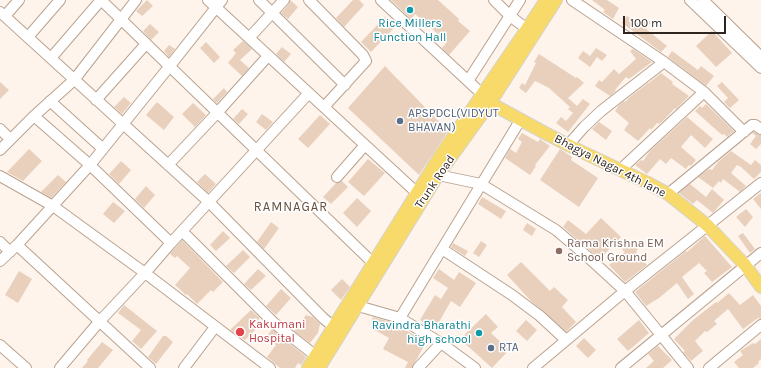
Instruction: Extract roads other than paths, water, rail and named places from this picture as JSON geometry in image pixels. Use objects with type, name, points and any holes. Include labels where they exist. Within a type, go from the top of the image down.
[{"type":"main road","points":[[308,368],[334,327],[354,303],[373,263],[416,192],[486,98],[546,0]]},
{"type":"main road","name":"Trunk Road","points":[[319,368],[354,303],[438,175],[486,98],[556,0]]},
{"type":"main road","name":"Bhagya Nagar 4th lane","points":[[486,98],[568,145],[668,194],[707,225],[745,265],[761,287]]},
{"type":"street","points":[[19,0],[2,14],[209,202],[323,318],[334,327]]},
{"type":"street","points":[[28,37],[60,0]]},
{"type":"street","points":[[51,58],[101,0],[373,263]]},
{"type":"street","points":[[0,150],[34,116],[74,80],[136,0]]},
{"type":"street","points":[[208,0],[219,4],[249,38],[416,192]]},
{"type":"street","points":[[259,0],[345,85]]},
{"type":"street","points":[[249,38],[284,0]]},
{"type":"street","points":[[309,0],[366,58],[365,64],[324,107]]},
{"type":"street","points":[[381,0],[486,98]]},
{"type":"street","points":[[494,0],[510,16],[527,29]]},
{"type":"street","points":[[468,81],[520,0]]},
{"type":"street","points":[[572,0],[664,62],[704,92],[744,132]]},
{"type":"street","points":[[690,0],[716,18],[761,57]]},
{"type":"street","points":[[703,0],[716,18],[761,68]]},
{"type":"street","points":[[0,261],[54,206],[90,165],[102,148],[170,67],[219,4]]},
{"type":"street","points":[[96,100],[146,44]]},
{"type":"street","points":[[168,165],[218,113],[268,56]]},
{"type":"street","points":[[568,145],[601,111],[664,62]]},
{"type":"street","points":[[620,170],[704,92]]},
{"type":"street","points":[[60,368],[99,322],[309,93]]},
{"type":"street","points":[[50,101],[102,148]]},
{"type":"street","points":[[34,116],[90,165],[171,243]]},
{"type":"street","points":[[400,318],[521,119]]},
{"type":"street","points":[[668,194],[752,125],[756,125],[761,128]]},
{"type":"street","points":[[0,129],[10,139]]},
{"type":"street","points":[[337,177],[365,145]]},
{"type":"street","points":[[438,175],[481,184],[556,230],[625,291],[688,368]]},
{"type":"street","points":[[0,176],[54,206],[270,368]]},
{"type":"street","points":[[532,368],[625,291],[761,183]]},
{"type":"street","points":[[182,231],[274,323],[316,356]]},
{"type":"street","points":[[0,242],[13,248],[150,368]]},
{"type":"street","points":[[442,249],[512,295],[540,316],[566,340]]},
{"type":"street","points":[[621,368],[761,253]]},
{"type":"street","points":[[354,303],[400,318],[441,343],[475,368]]},
{"type":"street","points":[[709,368],[761,325]]},
{"type":"street","points":[[184,368],[215,327]]},
{"type":"street","points":[[418,368],[441,343]]},
{"type":"street","points":[[0,344],[26,368]]},
{"type":"place","name":"Rice Millers Function Hall","points":[[410,10]]},
{"type":"place","name":"APSPDCL(VIDYUT BHAVAN)","points":[[400,121]]},
{"type":"place","name":"Rama Krishna EM School Ground","points":[[559,251]]},
{"type":"place","name":"Kakumani Hospital","points":[[240,332]]},
{"type":"place","name":"Ravindra Bharathi high school","points":[[479,333]]},
{"type":"place","name":"RTA","points":[[491,348]]},
{"type":"district","name":"RAMNAGAR","points":[[291,207]]}]
